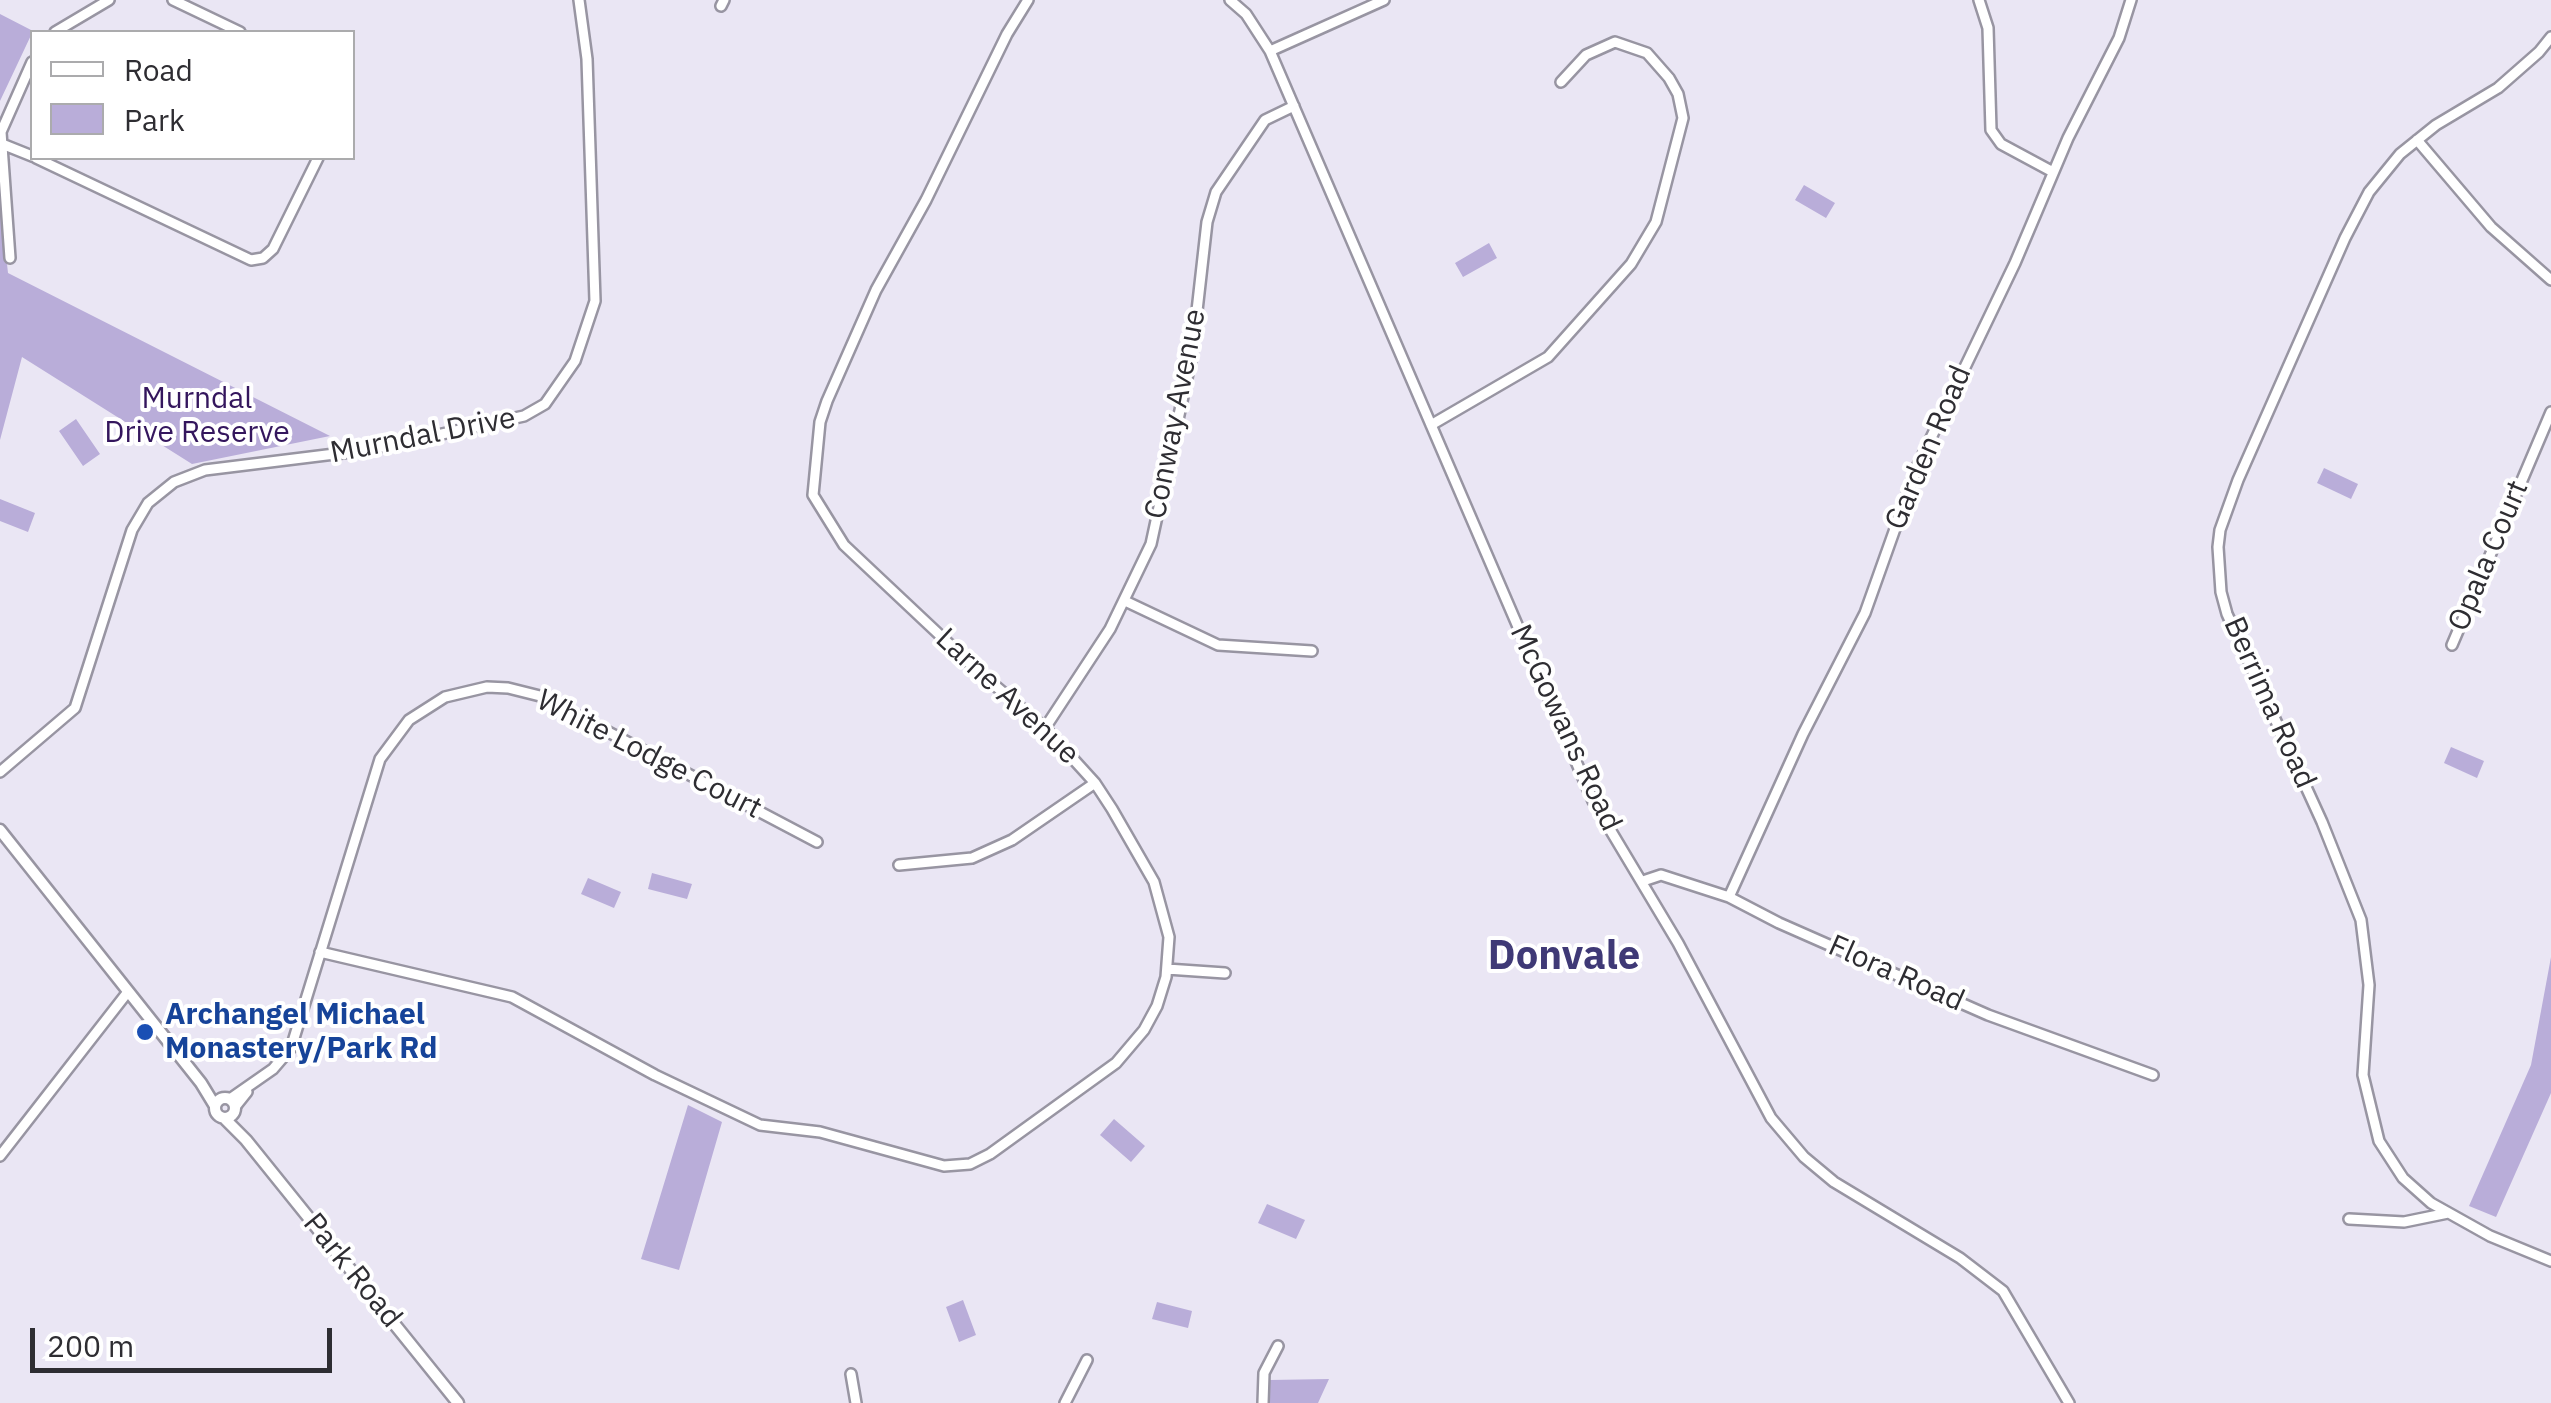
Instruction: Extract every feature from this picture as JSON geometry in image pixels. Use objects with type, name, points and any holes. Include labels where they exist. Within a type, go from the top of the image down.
[{"type":"street","points":[[58,30],[110,0]]},
{"type":"street","points":[[173,0],[236,30]]},
{"type":"street","name":"Murndal Drive","points":[[0,772],[75,708],[132,530],[148,503],[174,482],[205,470],[359,451],[420,439],[524,416],[545,404],[574,361],[595,301],[588,96],[579,0]]},
{"type":"street","name":"Larne Avenue","points":[[320,952],[512,997],[656,1075],[767,1128],[820,1132],[944,1166],[970,1164],[990,1154],[1116,1063],[1152,1017],[1168,969],[1168,937],[1160,896],[1095,783],[1045,728],[844,546],[818,506],[812,486],[820,422],[876,290],[1028,0]]},
{"type":"street","name":"McGowans Road","points":[[1230,0],[1246,14],[1270,52],[1593,801],[1643,881],[1783,1136],[1834,1182],[1960,1258],[2003,1291],[2069,1403]]},
{"type":"street","points":[[1270,52],[1384,0]]},
{"type":"street","points":[[1979,0],[1988,28],[1991,130],[2001,144],[2053,172]]},
{"type":"street","name":"Garden Road","points":[[1729,897],[1802,734],[1865,613],[1918,468],[2015,264],[2053,172],[2119,38],[2131,0]]},
{"type":"street","name":"Berrima Road","points":[[2551,36],[2539,52],[2498,88],[2417,140],[2383,172],[2356,213],[2226,508],[2220,530],[2218,571],[2227,614],[2322,822],[2361,920],[2370,985],[2362,1076],[2378,1141],[2404,1178],[2448,1214],[2551,1261]]},
{"type":"street","points":[[1431,425],[1548,357],[1631,264],[1656,222],[1683,118],[1678,94],[1669,78],[1647,53],[1615,42],[1586,55],[1561,82]]},
{"type":"street","points":[[10,258],[3,122],[30,66]]},
{"type":"street","name":"Conway Avenue","points":[[1045,728],[1125,602],[1151,544],[1192,355],[1211,205],[1224,178],[1260,126],[1270,116],[1294,106]]},
{"type":"street","points":[[2417,140],[2491,227],[2551,280]]},
{"type":"street","points":[[2,144],[30,155]]},
{"type":"street","points":[[40,160],[250,260],[263,258],[273,249],[317,160]]},
{"type":"street","name":"Opala Court","points":[[2452,645],[2551,412]]},
{"type":"street","points":[[1125,602],[1218,645],[1312,651]]},
{"type":"street","name":"White Lodge Court","points":[[227,1107],[292,1048],[380,759],[409,720],[427,706],[469,690],[508,688],[540,696],[817,842]]},
{"type":"street","points":[[899,865],[972,858],[1012,840],[1095,783]]},
{"type":"street","points":[[1,833],[200,1083],[227,1107]]},
{"type":"street","name":"Flora Road","points":[[1643,881],[1661,875],[1729,897],[1794,930],[1988,1014],[2154,1075]]},
{"type":"street","points":[[1168,969],[1225,973]]},
{"type":"street","points":[[0,1156],[127,992]]},
{"type":"street","name":"Park Road","points":[[227,1107],[246,1140],[458,1403]]},
{"type":"street","points":[[2349,1220],[2404,1222],[2448,1214]]},
{"type":"street","points":[[1262,1403],[1264,1372],[1278,1346]]},
{"type":"street","points":[[1066,1403],[1087,1360]]},
{"type":"street","points":[[851,1374],[856,1403]]},
{"type":"green space","points":[[0,14],[31,30],[0,101]]},
{"type":"green space","points":[[1804,185],[1835,203],[1826,218],[1795,200]]},
{"type":"green space","name":"Murndal Drive Reserve","points":[[0,202],[8,273],[330,436],[192,464],[22,357],[0,440]]},
{"type":"green space","points":[[1489,243],[1497,258],[1463,277],[1455,263]]},
{"type":"green space","points":[[76,419],[100,454],[83,466],[59,431]]},
{"type":"green space","points":[[2324,468],[2358,484],[2351,499],[2317,483]]},
{"type":"green space","points":[[0,499],[35,513],[28,532],[0,521]]},
{"type":"green space","points":[[2451,747],[2484,761],[2477,778],[2444,763]]},
{"type":"green space","points":[[652,873],[692,884],[687,899],[648,889]]},
{"type":"green space","points":[[588,878],[621,892],[614,908],[581,894]]},
{"type":"green space","points":[[2551,957],[2551,1093],[2496,1217],[2469,1206],[2531,1065]]},
{"type":"green space","points":[[688,1105],[722,1122],[679,1270],[641,1259]]},
{"type":"green space","points":[[1114,1119],[1145,1146],[1131,1162],[1100,1135]]},
{"type":"green space","points":[[1267,1204],[1305,1220],[1296,1239],[1258,1223]]},
{"type":"green space","points":[[963,1300],[976,1335],[959,1342],[946,1307]]},
{"type":"green space","points":[[1157,1302],[1192,1311],[1188,1328],[1152,1319]]},
{"type":"green space","points":[[1329,1379],[1318,1403],[1269,1403],[1270,1380]]},
{"type":"place","name":"Archangel Michael Monastery/Park Rd","points":[[145,1032]]},
{"type":"district","name":"Donvale","points":[[1564,957]]}]
